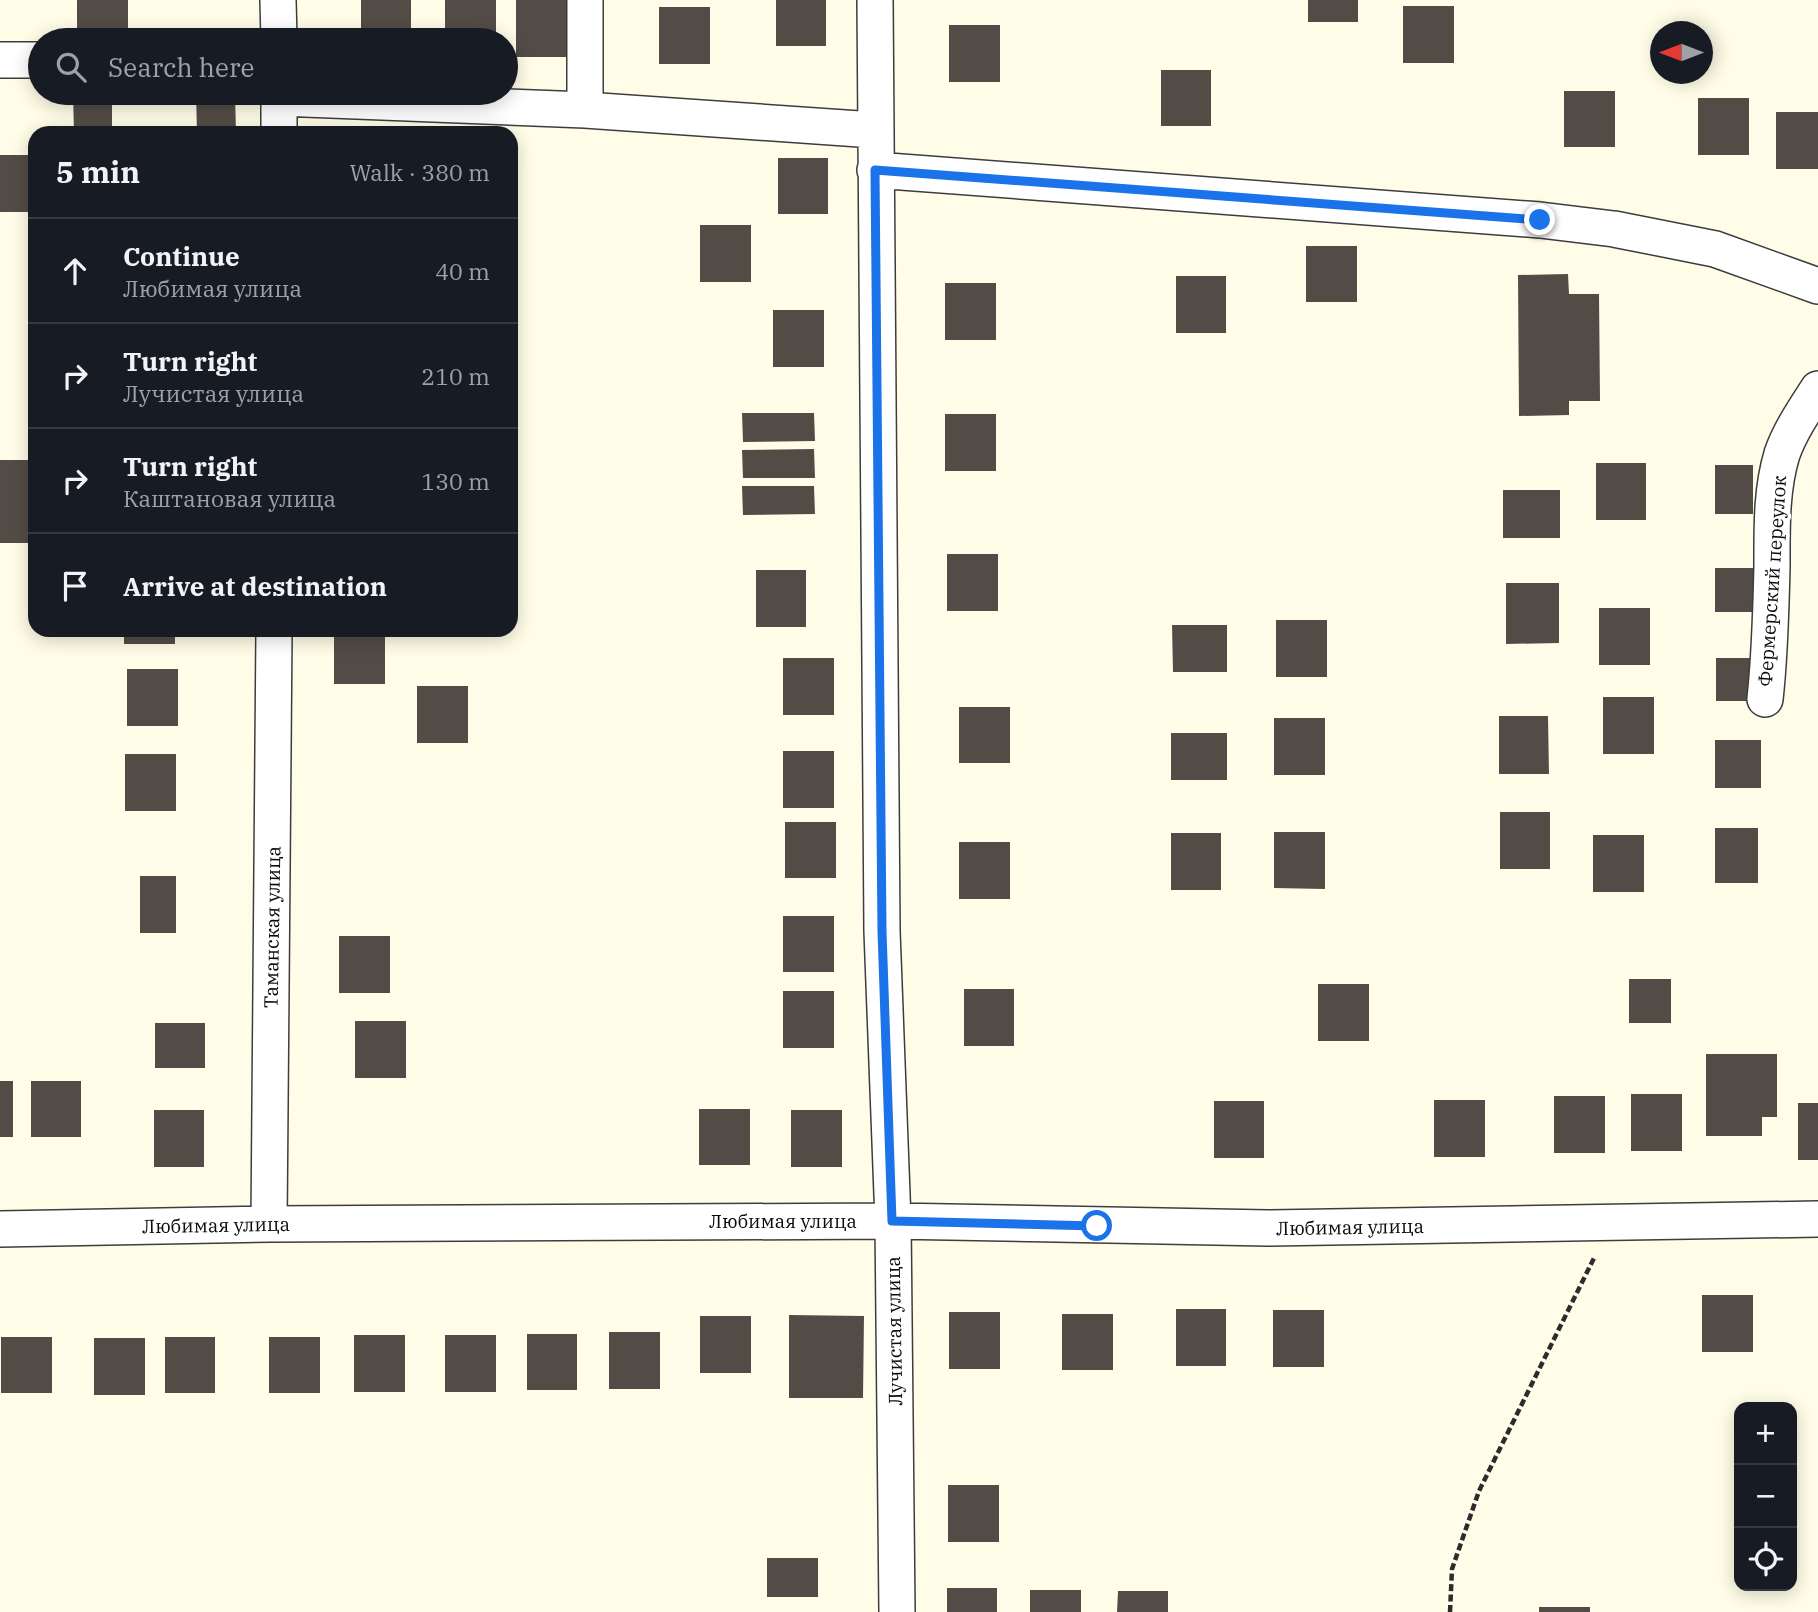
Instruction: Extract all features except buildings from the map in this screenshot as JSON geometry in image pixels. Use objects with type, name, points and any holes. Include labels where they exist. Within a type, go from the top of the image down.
[{"type":"street","points":[[278,0],[279,28]]},
{"type":"street","points":[[585,0],[585,110]]},
{"type":"street","name":"Лучистая улица","points":[[875,0],[882,931],[892,1221],[897,1612]]},
{"type":"street","points":[[0,60],[28,60]]},
{"type":"street","points":[[279,105],[279,126]]},
{"type":"street","points":[[483,105],[874,130]]},
{"type":"street","points":[[875,170],[1540,220],[1614,229],[1715,249],[1818,286]]},
{"type":"street","name":"Фермерский переулок","points":[[1765,699],[1770,652],[1773,508],[1777,476],[1783,453],[1818,389]]},
{"type":"street","name":"Таманская улица","points":[[269,1224],[274,637]]},
{"type":"street","name":"Любимая улица","points":[[0,1228],[892,1221],[1268,1228],[1818,1219]]},
{"type":"path","points":[[1450,1612],[1452,1569],[1479,1491],[1611,1224]]},
{"type":"route","points":[[1097,1226],[892,1221],[882,931],[875,170],[1540,220]]}]
